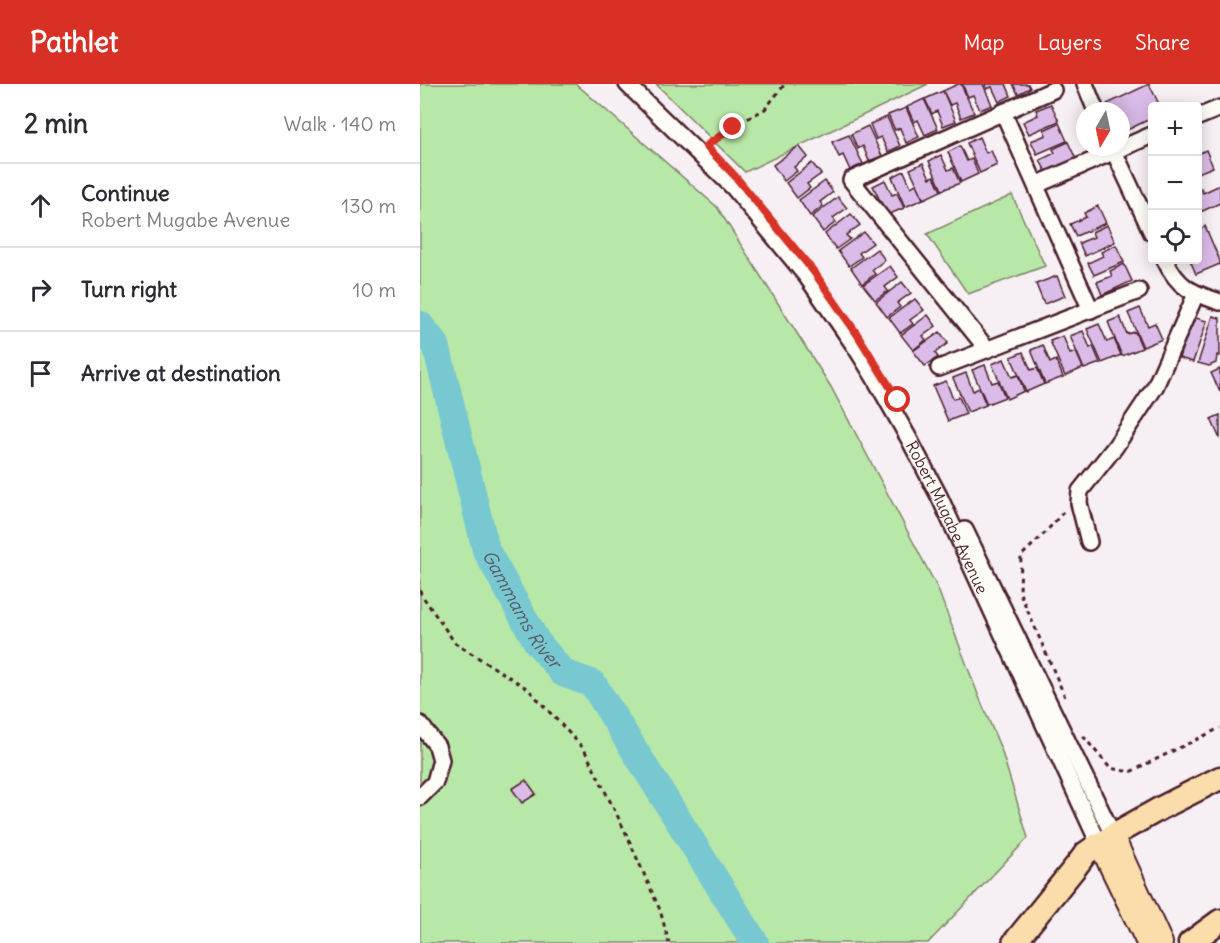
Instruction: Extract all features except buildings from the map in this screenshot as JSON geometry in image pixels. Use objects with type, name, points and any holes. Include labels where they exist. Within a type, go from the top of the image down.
[{"type":"highway","points":[[1014,943],[1086,853],[1161,808],[1220,778]]},
{"type":"highway","points":[[1190,943],[1220,921]]},
{"type":"main road","name":"Robert Mugabe Avenue","points":[[1106,839],[1131,892],[1162,943]]},
{"type":"main road","name":"Robert Mugabe Avenue","points":[[1131,892],[1147,943]]},
{"type":"street","name":"Robert Mugabe Avenue","points":[[627,84],[733,187],[807,278],[868,367],[939,496],[1106,839]]},
{"type":"street","name":"Robert Mugabe Avenue","points":[[641,84],[734,175],[814,272],[857,334],[898,400],[936,470],[1106,839]]},
{"type":"street","points":[[1085,84],[1092,102]]},
{"type":"street","points":[[987,349],[851,180],[1053,90]]},
{"type":"street","points":[[1202,115],[1220,108]]},
{"type":"street","points":[[1003,112],[1091,310]]},
{"type":"street","points":[[1130,143],[1148,136]]},
{"type":"street","points":[[1036,185],[1098,156]]},
{"type":"street","points":[[1116,156],[1148,224]]},
{"type":"street","points":[[1167,264],[1181,283],[1196,294],[1220,302]]},
{"type":"street","points":[[939,368],[1139,291]]},
{"type":"street","points":[[1089,542],[1079,503],[1080,491],[1115,447],[1155,387],[1196,294]]},
{"type":"street","points":[[420,724],[437,746],[441,760],[435,782],[420,797]]},
{"type":"path","points":[[706,146],[765,109],[784,84]]},
{"type":"path","points":[[1067,701],[1020,593],[1021,556],[1044,534],[1080,491]]},
{"type":"path","points":[[420,590],[455,643],[528,689],[584,749],[624,829],[660,910],[669,943]]},
{"type":"path","points":[[1081,734],[1110,768],[1130,772],[1220,728]]},
{"type":"green space","points":[[420,84],[576,84],[717,207],[831,387],[937,587],[1001,749],[1028,838],[928,943],[420,943]]},
{"type":"green space","points":[[656,84],[928,84],[745,172]]},
{"type":"green space","points":[[1012,195],[1045,266],[968,294],[927,234]]},
{"type":"waterway","name":"Gammams River","points":[[420,325],[436,345],[486,550],[537,642],[563,673],[593,684],[755,943]]},
{"type":"route","points":[[733,127],[706,146],[734,175],[814,272],[857,334],[898,400]]}]
